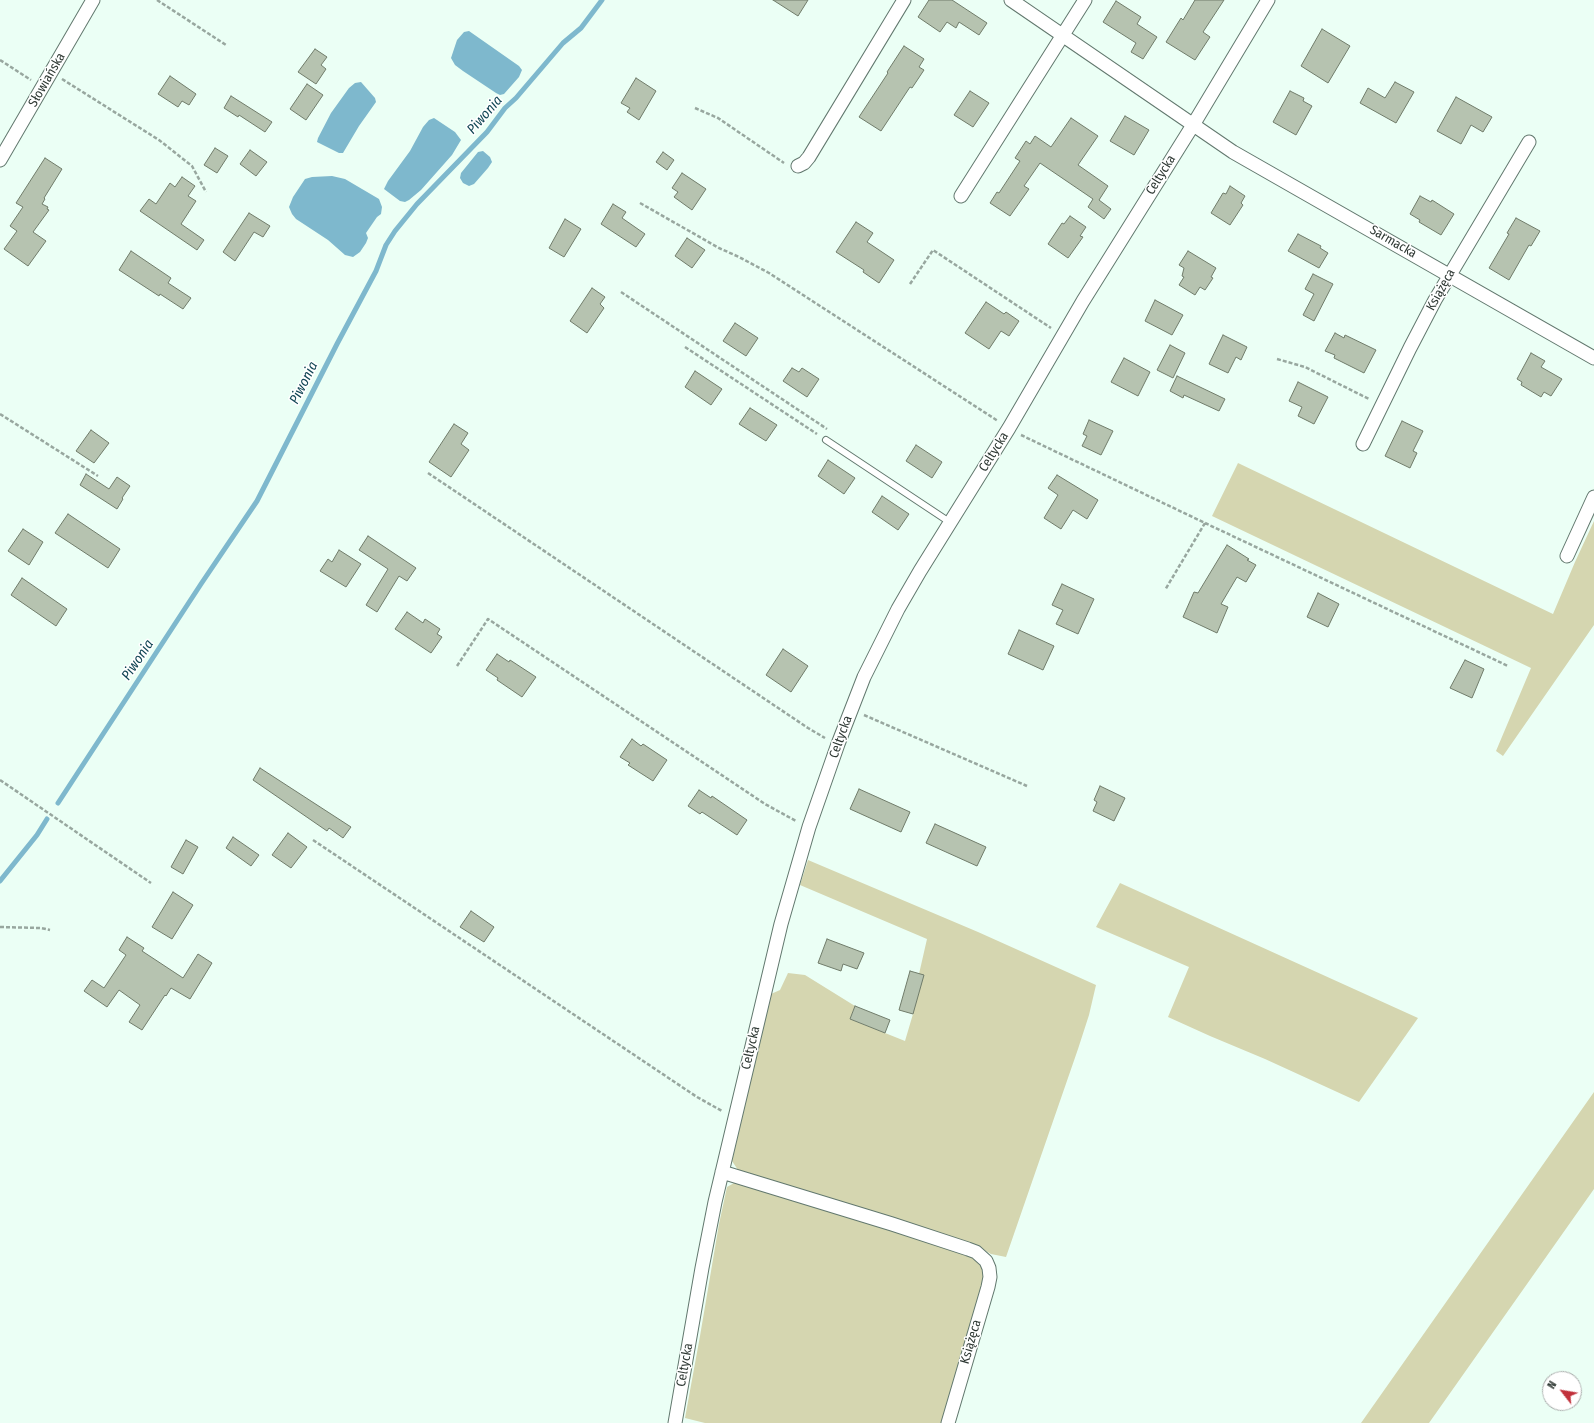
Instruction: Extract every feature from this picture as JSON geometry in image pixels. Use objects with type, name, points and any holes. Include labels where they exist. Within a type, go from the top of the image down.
[{"type":"street","name":"Słowiańska","points":[[0,160],[44,87],[93,0]]},
{"type":"street","points":[[798,166],[804,163],[812,152],[904,0]]},
{"type":"street","points":[[1011,0],[1193,125]]},
{"type":"street","points":[[961,196],[1085,0]]},
{"type":"street","name":"Celtycka","points":[[675,1423],[702,1268],[722,1172],[781,924],[809,827],[851,709],[879,646],[898,609],[1009,428],[1082,301],[1193,125],[1268,0]]},
{"type":"street","name":"Sarmacka","points":[[1193,125],[1233,152],[1594,358]]},
{"type":"street","name":"Książęca","points":[[1363,444],[1410,348],[1450,275],[1529,142]]},
{"type":"street","points":[[1567,556],[1594,497]]},
{"type":"street","name":"Książęca","points":[[722,1172],[864,1215],[968,1249],[976,1252],[986,1261],[989,1268],[990,1277],[988,1287],[948,1423]]},
{"type":"lane","points":[[826,440],[951,523]]},
{"type":"path","points":[[157,0],[226,45]]},
{"type":"path","points":[[0,60],[44,87]]},
{"type":"path","points":[[52,73],[159,140],[192,166],[206,192]]},
{"type":"path","points":[[695,108],[718,118],[785,163],[791,166],[798,166]]},
{"type":"path","points":[[640,203],[719,248],[769,273],[1023,436],[1508,666]]},
{"type":"path","points":[[910,284],[933,250],[1063,336]]},
{"type":"path","points":[[621,292],[832,433]]},
{"type":"path","points":[[685,347],[826,440]]},
{"type":"path","points":[[1278,359],[1305,367],[1382,405]]},
{"type":"path","points":[[0,414],[98,476]]},
{"type":"path","points":[[428,473],[808,728],[838,744]]},
{"type":"path","points":[[1165,590],[1205,523]]},
{"type":"path","points":[[457,666],[488,619],[765,804],[809,827]]},
{"type":"path","points":[[851,709],[1027,786]]},
{"type":"path","points":[[0,780],[152,883]]},
{"type":"path","points":[[313,840],[697,1097],[735,1117]]},
{"type":"path","points":[[0,927],[40,928],[50,930]]},
{"type":"green space","points":[[1238,463],[1553,614],[1594,521],[1594,625],[1503,756],[1496,751],[1531,668],[1212,516]]},
{"type":"green space","points":[[808,860],[978,932],[1096,985],[1089,1015],[1078,1049],[1006,1257],[991,1254],[979,1247],[738,1170],[732,1161],[771,994],[780,990],[788,973],[805,975],[855,1006],[850,1019],[905,1041],[913,1014],[919,974],[927,939],[800,885]]},
{"type":"green space","points":[[1120,883],[1418,1018],[1359,1102],[1168,1017],[1189,967],[1096,927]]},
{"type":"green space","points":[[1594,1092],[1594,1189],[1429,1423],[1361,1423]]},
{"type":"green space","points":[[734,1183],[750,1186],[820,1206],[972,1257],[980,1262],[984,1271],[983,1281],[942,1423],[705,1423],[685,1418],[719,1224],[727,1187]]},
{"type":"water","points":[[469,31],[519,66],[522,70],[519,77],[504,94],[500,95],[496,93],[463,71],[455,65],[451,58],[457,40],[464,32]]},
{"type":"water","points":[[361,82],[375,98],[376,102],[359,126],[343,153],[339,153],[317,142],[331,113],[349,88],[355,83]]},
{"type":"water","points":[[434,118],[455,132],[461,140],[452,155],[421,190],[409,200],[405,202],[400,201],[384,189],[388,181],[410,151],[423,127],[429,120]]},
{"type":"water","points":[[483,151],[490,157],[492,162],[474,184],[469,186],[463,183],[460,178],[461,173],[478,152]]},
{"type":"water","points":[[332,176],[345,179],[379,199],[382,207],[381,214],[377,217],[366,233],[368,238],[366,243],[360,252],[353,257],[345,255],[328,240],[296,219],[289,207],[293,197],[305,179],[312,177]]},
{"type":"building","points":[[773,0],[808,0],[798,16]]},
{"type":"building","points":[[929,0],[952,0],[987,23],[979,35],[959,22],[956,28],[947,22],[940,32],[918,17]]},
{"type":"building","points":[[1195,0],[1224,0],[1203,32],[1210,37],[1195,60],[1166,42],[1181,18],[1183,20]]},
{"type":"building","points":[[1116,1],[1141,17],[1137,24],[1157,37],[1143,59],[1131,52],[1136,43],[1103,22]]},
{"type":"building","points":[[1322,29],[1350,46],[1328,83],[1301,66]]},
{"type":"building","points":[[904,46],[924,59],[919,67],[924,70],[912,88],[910,87],[881,131],[859,117]]},
{"type":"building","points":[[315,49],[327,57],[321,65],[326,69],[316,84],[298,72]]},
{"type":"building","points":[[170,76],[196,94],[189,105],[182,101],[178,107],[158,94]]},
{"type":"building","points":[[636,78],[656,91],[639,120],[627,112],[630,108],[621,103]]},
{"type":"building","points":[[1395,82],[1414,92],[1396,123],[1360,103],[1368,88],[1385,98]]},
{"type":"building","points":[[307,84],[323,95],[306,120],[290,109]]},
{"type":"building","points":[[970,91],[989,103],[973,127],[954,115]]},
{"type":"building","points":[[1290,91],[1304,98],[1303,101],[1312,106],[1296,135],[1273,122]]},
{"type":"building","points":[[231,96],[272,122],[265,132],[239,115],[238,117],[224,108]]},
{"type":"building","points":[[1456,97],[1492,117],[1483,132],[1471,125],[1461,144],[1437,131]]},
{"type":"building","points":[[1125,116],[1149,130],[1134,155],[1110,141]]},
{"type":"building","points":[[1071,118],[1098,136],[1078,165],[1108,186],[1099,200],[1111,209],[1104,219],[1088,207],[1093,199],[1040,163],[1024,186],[1029,189],[1010,216],[990,203],[997,192],[999,193],[1020,161],[1015,158],[1026,141],[1030,144],[1035,136],[1051,147]]},
{"type":"building","points":[[215,148],[228,156],[217,173],[204,165]]},
{"type":"building","points":[[250,150],[267,162],[256,176],[240,164]]},
{"type":"building","points":[[663,152],[674,160],[667,170],[656,162]]},
{"type":"building","points":[[45,158],[62,169],[44,198],[45,199],[42,204],[48,207],[47,209],[49,210],[33,232],[46,241],[28,266],[4,249],[17,231],[10,226],[23,207],[16,203]]},
{"type":"building","points":[[682,173],[706,189],[692,210],[674,197],[678,192],[672,188]]},
{"type":"building","points":[[182,177],[195,186],[188,196],[196,201],[181,224],[204,240],[197,250],[140,211],[149,199],[156,204],[170,183],[175,187]]},
{"type":"building","points":[[1230,186],[1245,196],[1241,203],[1243,205],[1230,225],[1211,213],[1223,193],[1226,194]]},
{"type":"building","points":[[1420,196],[1431,202],[1432,200],[1454,214],[1441,235],[1419,222],[1420,220],[1410,214]]},
{"type":"building","points":[[613,204],[626,212],[622,218],[645,234],[636,247],[601,224]]},
{"type":"building","points":[[249,213],[270,226],[263,237],[254,232],[235,261],[223,252]]},
{"type":"building","points":[[1070,216],[1086,227],[1080,236],[1083,237],[1068,258],[1048,244],[1062,223],[1064,224]]},
{"type":"building","points":[[1516,218],[1540,231],[1531,246],[1529,245],[1509,280],[1489,268],[1509,234],[1507,233]]},
{"type":"building","points":[[565,219],[581,229],[564,257],[549,248]]},
{"type":"building","points":[[856,222],[873,233],[867,242],[894,260],[879,283],[863,272],[864,270],[836,252]]},
{"type":"building","points":[[1298,234],[1321,246],[1320,248],[1328,253],[1319,268],[1288,251]]},
{"type":"building","points":[[687,238],[705,250],[692,268],[675,256]]},
{"type":"building","points":[[131,251],[171,278],[168,283],[191,298],[183,309],[160,294],[159,296],[119,270]]},
{"type":"building","points":[[1188,251],[1216,268],[1211,277],[1213,278],[1205,290],[1200,287],[1195,295],[1179,285],[1184,277],[1182,276],[1184,268],[1179,265]]},
{"type":"building","points":[[1313,274],[1333,284],[1314,321],[1303,315],[1314,294],[1305,289]]},
{"type":"building","points":[[592,288],[605,297],[600,304],[604,308],[587,333],[570,321]]},
{"type":"building","points":[[1155,300],[1183,315],[1172,335],[1145,321]]},
{"type":"building","points":[[986,302],[1004,314],[1006,312],[1019,321],[1009,336],[1001,331],[989,349],[965,333]]},
{"type":"building","points":[[735,323],[758,338],[746,356],[723,341]]},
{"type":"building","points":[[1335,333],[1344,338],[1345,335],[1376,350],[1364,373],[1334,358],[1335,355],[1325,351]]},
{"type":"building","points":[[1223,335],[1247,347],[1241,360],[1236,357],[1228,373],[1209,364]]},
{"type":"building","points":[[1170,345],[1185,353],[1173,378],[1157,370]]},
{"type":"building","points":[[1531,353],[1545,361],[1541,367],[1562,379],[1551,396],[1544,392],[1541,397],[1521,385],[1522,382],[1517,379]]},
{"type":"building","points":[[1124,358],[1150,372],[1138,396],[1111,382]]},
{"type":"building","points":[[792,368],[799,372],[802,368],[819,379],[807,397],[783,381]]},
{"type":"building","points":[[695,371],[722,389],[711,405],[685,387]]},
{"type":"building","points":[[1177,376],[1225,399],[1219,411],[1184,395],[1183,398],[1170,391]]},
{"type":"building","points":[[1298,382],[1328,397],[1314,424],[1298,416],[1302,407],[1289,401]]},
{"type":"building","points":[[750,408],[777,425],[766,441],[739,424]]},
{"type":"building","points":[[1089,420],[1113,431],[1101,455],[1082,446],[1087,436],[1083,434]]},
{"type":"building","points":[[1402,421],[1423,431],[1413,451],[1417,453],[1410,468],[1385,456]]},
{"type":"building","points":[[454,424],[468,433],[461,444],[469,450],[451,477],[429,462]]},
{"type":"building","points":[[91,430],[109,443],[94,463],[76,451]]},
{"type":"building","points":[[916,445],[942,462],[932,478],[906,461]]},
{"type":"building","points":[[828,460],[855,478],[844,494],[818,476]]},
{"type":"building","points":[[86,474],[109,489],[117,477],[130,486],[117,509],[80,485]]},
{"type":"building","points":[[1057,475],[1098,500],[1087,519],[1073,510],[1061,529],[1044,518],[1058,495],[1048,488]]},
{"type":"building","points":[[882,496],[909,514],[898,530],[872,512]]},
{"type":"building","points":[[68,514],[120,549],[108,568],[55,533]]},
{"type":"building","points":[[23,529],[43,542],[29,565],[8,551]]},
{"type":"building","points":[[368,536],[416,568],[407,581],[399,576],[377,612],[366,605],[388,569],[359,550]]},
{"type":"building","points":[[1227,545],[1256,565],[1246,582],[1237,577],[1221,604],[1228,607],[1217,633],[1183,617],[1194,592],[1198,593]]},
{"type":"building","points":[[339,550],[361,564],[346,587],[320,571],[328,559],[332,562]]},
{"type":"building","points":[[22,578],[67,609],[56,626],[11,595]]},
{"type":"building","points":[[1062,584],[1094,599],[1078,634],[1056,624],[1063,610],[1052,605]]},
{"type":"building","points":[[1318,593],[1339,604],[1328,627],[1307,617]]},
{"type":"building","points":[[407,612],[423,623],[425,619],[440,629],[437,634],[442,637],[431,653],[395,629]]},
{"type":"building","points":[[1019,630],[1054,646],[1043,670],[1008,654]]},
{"type":"building","points":[[783,649],[808,666],[791,692],[766,675]]},
{"type":"building","points":[[497,654],[509,662],[510,660],[536,677],[522,697],[497,680],[498,678],[486,670]]},
{"type":"building","points":[[1465,660],[1484,669],[1472,698],[1450,688]]},
{"type":"building","points":[[632,739],[641,746],[643,744],[667,760],[653,781],[628,765],[630,763],[620,757]]},
{"type":"building","points":[[260,768],[351,827],[343,838],[329,828],[327,831],[253,780]]},
{"type":"building","points":[[1100,786],[1125,798],[1114,821],[1093,811],[1097,802],[1094,800]]},
{"type":"building","points":[[859,789],[910,812],[901,832],[850,809]]},
{"type":"building","points":[[699,790],[711,798],[712,796],[747,820],[737,835],[702,812],[700,814],[688,806]]},
{"type":"building","points":[[935,824],[986,847],[977,866],[926,843]]},
{"type":"building","points":[[288,833],[307,847],[291,868],[272,855]]},
{"type":"building","points":[[233,837],[259,855],[251,866],[226,848]]},
{"type":"building","points":[[186,840],[198,847],[183,874],[171,867]]},
{"type":"building","points":[[173,892],[193,905],[172,939],[152,927]]},
{"type":"building","points":[[471,911],[494,927],[484,942],[460,927]]},
{"type":"building","points":[[127,937],[144,948],[142,951],[183,978],[198,954],[212,963],[190,999],[171,988],[142,1030],[129,1022],[140,1005],[119,990],[107,1007],[84,991],[92,980],[104,988],[126,955],[119,950]]},
{"type":"building","points":[[827,939],[864,953],[857,969],[843,964],[841,971],[818,963]]},
{"type":"building","points":[[910,971],[924,975],[913,1014],[899,1010]]},
{"type":"building","points":[[855,1006],[890,1020],[885,1033],[850,1019]]},
{"type":"waterway","name":"Piwonia","points":[[58,803],[257,501],[376,271],[386,245],[395,231],[417,204],[487,132],[505,108],[516,98],[563,43],[581,28],[602,0]]},
{"type":"waterway","name":"Piwonia","points":[[0,881],[37,835],[47,819]]}]
